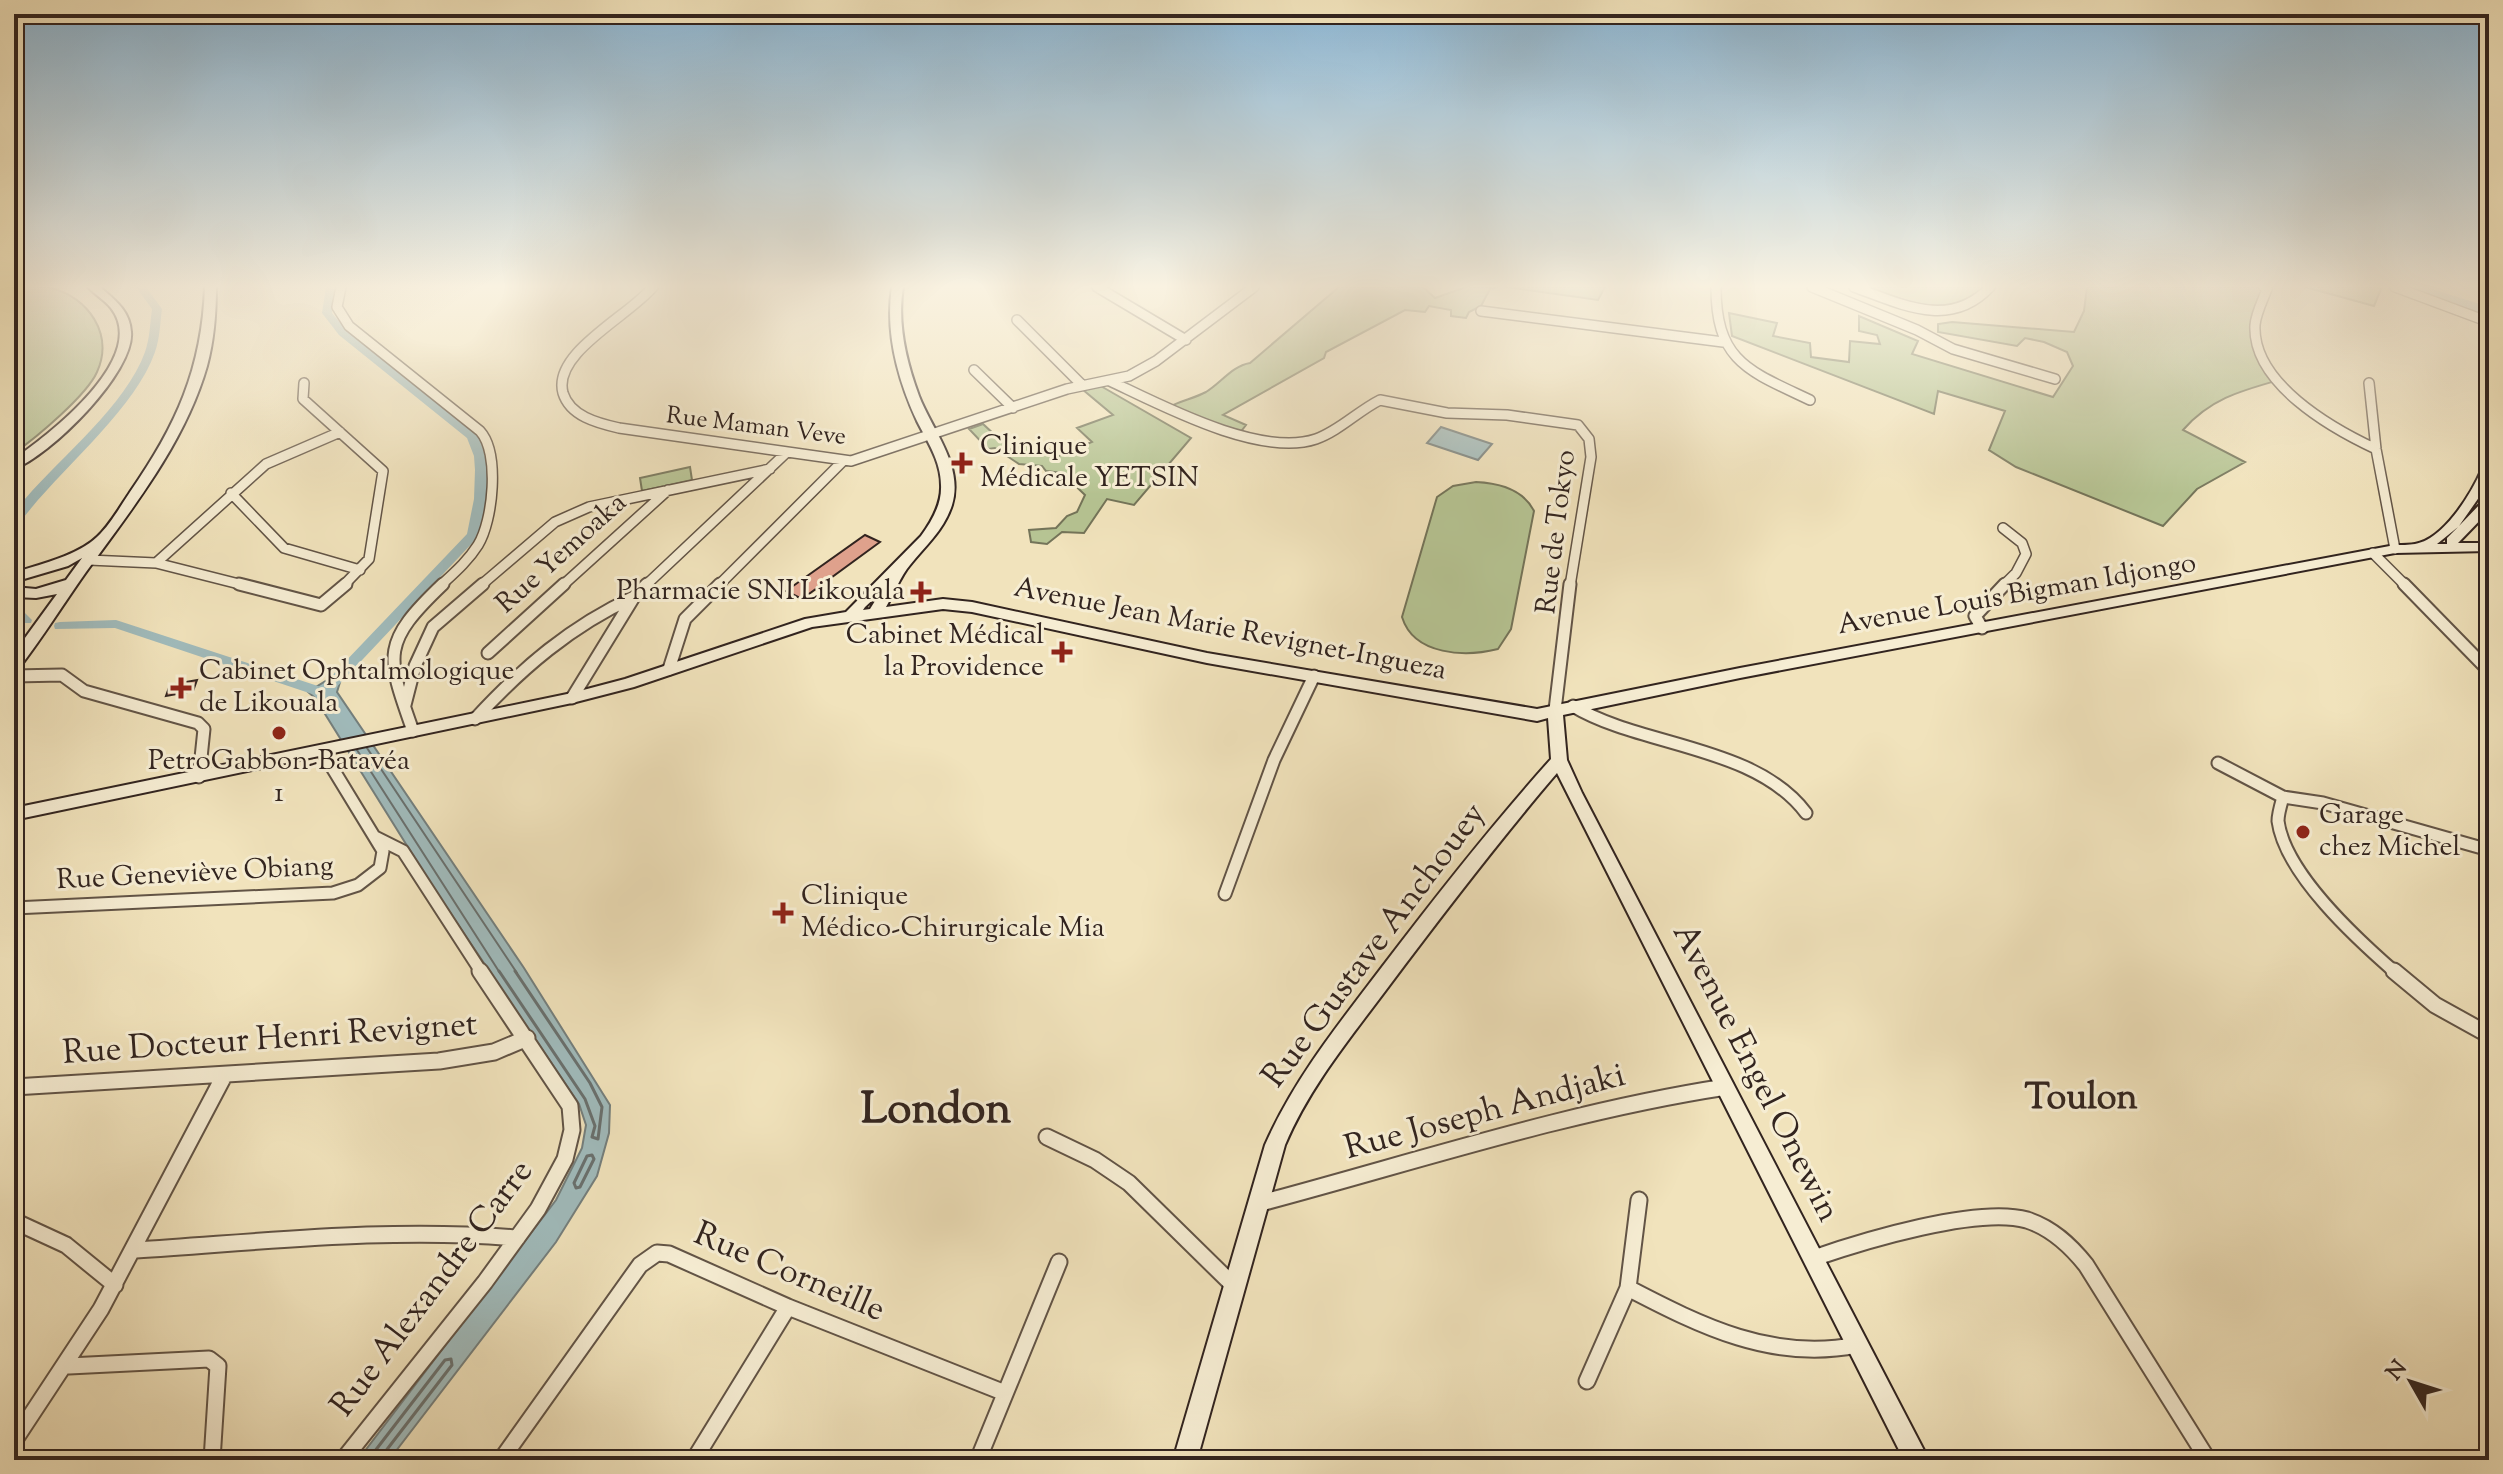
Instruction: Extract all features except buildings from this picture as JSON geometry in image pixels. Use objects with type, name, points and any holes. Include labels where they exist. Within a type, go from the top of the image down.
[{"type":"main road","points":[[14,465],[65,428],[100,390],[120,356]]},
{"type":"main road","points":[[14,664],[104,538],[179,420],[203,356]]},
{"type":"main road","points":[[849,618],[928,537],[944,511],[948,492],[948,471],[918,407],[902,356]]},
{"type":"main road","points":[[2422,547],[2444,532],[2467,509],[2489,470]]},
{"type":"main road","points":[[2444,547],[2489,503]]},
{"type":"main road","points":[[19,574],[63,563],[104,538]]},
{"type":"main road","name":"Avenue Louis Bigman Idjongo","points":[[1564,708],[2395,549],[2489,547]]},
{"type":"main road","points":[[875,614],[903,560]]},
{"type":"main road","points":[[19,574],[73,581]]},
{"type":"main road","points":[[895,609],[896,578]]},
{"type":"main road","points":[[18,593],[45,592],[73,581]]},
{"type":"main road","points":[[827,621],[844,604],[881,582]]},
{"type":"main road","points":[[18,593],[33,600],[41,626]]},
{"type":"main road","name":"Avenue Jean Marie Revignet-Ingueza","points":[[14,814],[572,698],[669,669],[782,629],[895,609],[943,604],[972,607],[1143,646],[1503,710],[1537,715],[1564,708]]},
{"type":"main road","name":"Avenue Engel Onewin","points":[[1564,708],[1559,760],[1917,1460]]},
{"type":"main road","name":"Rue Gustave Anchouey","points":[[1185,1460],[1261,1203],[1275,1145],[1304,1084],[1480,856],[1559,760]]},
{"type":"street","points":[[386,356],[480,431],[490,443],[489,516],[482,539],[414,612],[397,639],[391,663],[413,731]]},
{"type":"street","name":"Rue Maman Veve","points":[[573,356],[563,393],[571,407],[597,423],[843,461],[1082,385],[1110,381],[1143,370],[1163,356]]},
{"type":"street","points":[[1053,356],[1082,385]]},
{"type":"street","points":[[1740,356],[1769,380],[1810,400]]},
{"type":"street","points":[[1976,356],[2055,379]]},
{"type":"street","points":[[2261,356],[2263,363],[2299,403],[2327,425],[2376,449]]},
{"type":"street","points":[[974,370],[1013,408]]},
{"type":"street","name":"Rue de Tokyo","points":[[1110,381],[1242,435],[1281,442],[1315,439],[1380,400],[1447,413],[1507,415],[1578,425],[1587,431],[1591,440],[1591,457],[1569,591],[1564,708]]},
{"type":"street","points":[[89,560],[156,563],[321,605],[369,559],[383,471],[303,399],[304,383]]},
{"type":"street","points":[[2369,383],[2376,449],[2395,549]]},
{"type":"street","points":[[156,563],[266,464],[340,432]]},
{"type":"street","points":[[572,698],[634,597],[786,453]]},
{"type":"street","points":[[669,669],[685,619],[843,461]]},
{"type":"street","points":[[405,705],[415,666],[433,627],[538,535],[575,512],[668,489],[770,469]]},
{"type":"street","name":"Rue Yemoaka","points":[[488,653],[668,489]]},
{"type":"street","points":[[231,493],[284,548],[360,570]]},
{"type":"street","points":[[1982,628],[1975,616],[1979,609],[2007,584],[2026,554],[2022,543],[2003,528]]},
{"type":"street","points":[[2373,553],[2489,671]]},
{"type":"street","points":[[475,719],[569,631],[596,614],[634,597]]},
{"type":"street","points":[[14,676],[62,675],[84,691],[198,723],[204,729],[199,777]]},
{"type":"street","points":[[1225,894],[1274,760],[1314,676]]},
{"type":"street","points":[[1564,708],[1602,724],[1677,742],[1726,760],[1784,790],[1797,800],[1806,813]]},
{"type":"street","points":[[330,749],[375,837]]},
{"type":"street","points":[[2218,763],[2283,797],[2323,803],[2489,850]]},
{"type":"street","points":[[2283,797],[2278,804],[2278,819],[2284,842],[2300,868],[2341,919],[2368,948],[2437,1006],[2489,1035]]},
{"type":"street","name":"Rue Geneviève Obiang","points":[[14,908],[338,893],[358,885],[380,868],[383,851],[375,837]]},
{"type":"street","name":"Rue Alexandre Carre","points":[[343,1460],[517,1238],[554,1181],[565,1159],[572,1130],[570,1106],[403,851],[375,837]]},
{"type":"street","name":"Rue Docteur Henri Revignet","points":[[14,1087],[224,1076],[471,1057],[494,1052],[527,1038]]},
{"type":"street","points":[[14,1441],[69,1366],[136,1250],[224,1076]]},
{"type":"street","name":"Rue Joseph Andjaki","points":[[1261,1203],[1557,1123],[1681,1094],[1726,1087]]},
{"type":"street","points":[[1047,1137],[1095,1160],[1129,1183],[1236,1288]]},
{"type":"street","points":[[1587,1381],[1628,1288],[1639,1200]]},
{"type":"street","points":[[1814,1258],[1862,1244],[1992,1217],[2020,1218],[2046,1227],[2069,1242],[2086,1265],[2208,1460]]},
{"type":"street","points":[[14,1221],[66,1245],[115,1285]]},
{"type":"street","points":[[136,1250],[392,1232],[446,1231],[517,1238]]},
{"type":"street","name":"Rue Corneille","points":[[501,1460],[640,1265],[657,1253],[669,1254],[788,1307],[1005,1393]]},
{"type":"street","points":[[978,1460],[1059,1262]]},
{"type":"street","points":[[1628,1288],[1714,1331],[1781,1349],[1816,1352],[1857,1345]]},
{"type":"street","points":[[694,1460],[788,1307]]},
{"type":"street","points":[[69,1366],[209,1359],[218,1366],[212,1460]]},
{"type":"green space","points":[[14,356],[101,356],[97,372],[83,392],[14,453]]},
{"type":"green space","points":[[1258,356],[1325,356],[1223,415],[1246,425],[1239,434],[1169,407],[1206,392],[1232,371]]},
{"type":"green space","points":[[1783,356],[1811,356],[1849,362],[1849,356],[1918,356],[2053,397],[2073,366],[2069,356],[2262,356],[2279,380],[2215,403],[2183,430],[2245,462],[2197,489],[2163,526],[2016,467],[1989,450],[2005,411],[1938,391],[1934,414]]},
{"type":"green space","points":[[1099,385],[1191,438],[1134,505],[1107,499],[1084,533],[1062,532],[1047,544],[1031,542],[1029,530],[1056,528],[1067,516],[1077,512],[1085,495],[1062,473],[1046,471],[1042,466],[1019,464],[995,448],[988,449],[969,429],[983,424],[1011,450],[1027,445],[1036,454],[1048,449],[1058,456],[1092,442],[1077,428],[1113,415],[1082,389]]},
{"type":"green space","points":[[690,467],[692,480],[642,491],[640,478]]},
{"type":"green space","points":[[1476,482],[1517,492],[1534,511],[1511,629],[1498,649],[1471,653],[1442,651],[1418,640],[1408,630],[1402,617],[1437,497],[1453,486]]},
{"type":"water","points":[[1441,427],[1492,444],[1478,460],[1427,443]]},
{"type":"water","points":[[332,677],[341,679],[337,692],[524,968],[610,1105],[609,1133],[597,1176],[556,1242],[389,1460],[358,1460],[556,1200],[582,1148],[586,1125],[579,1104],[434,889],[315,698],[308,692]]},
{"type":"waterway","points":[[14,522],[29,501],[126,395],[148,356]]},
{"type":"waterway","points":[[324,692],[473,535],[478,512],[481,470],[477,445],[472,436],[372,356]]},
{"type":"waterway","points":[[14,610],[26,620]]},
{"type":"waterway","points":[[60,626],[116,624],[323,693],[326,697]]},
{"type":"place","name":"Clinique Médicale YETSIN","points":[[962,463]]},
{"type":"place","name":"Pharmacie SNI Likouala","points":[[921,592]]},
{"type":"place","name":"Cabinet Médical la Providence","points":[[1062,652]]},
{"type":"place","name":"Cabinet Ophtalmologique de Likouala","points":[[181,688]]},
{"type":"place","name":"PetroGabbon-Batavéa 1","points":[[279,733]]},
{"type":"place","name":"Garage chez Michel","points":[[2303,832]]},
{"type":"place","name":"Clinique Médico-Chirurgicale Mia","points":[[783,913]]},
{"type":"district","name":"Toulon","points":[[2081,1099]]},
{"type":"district","name":"London","points":[[936,1111]]}]
